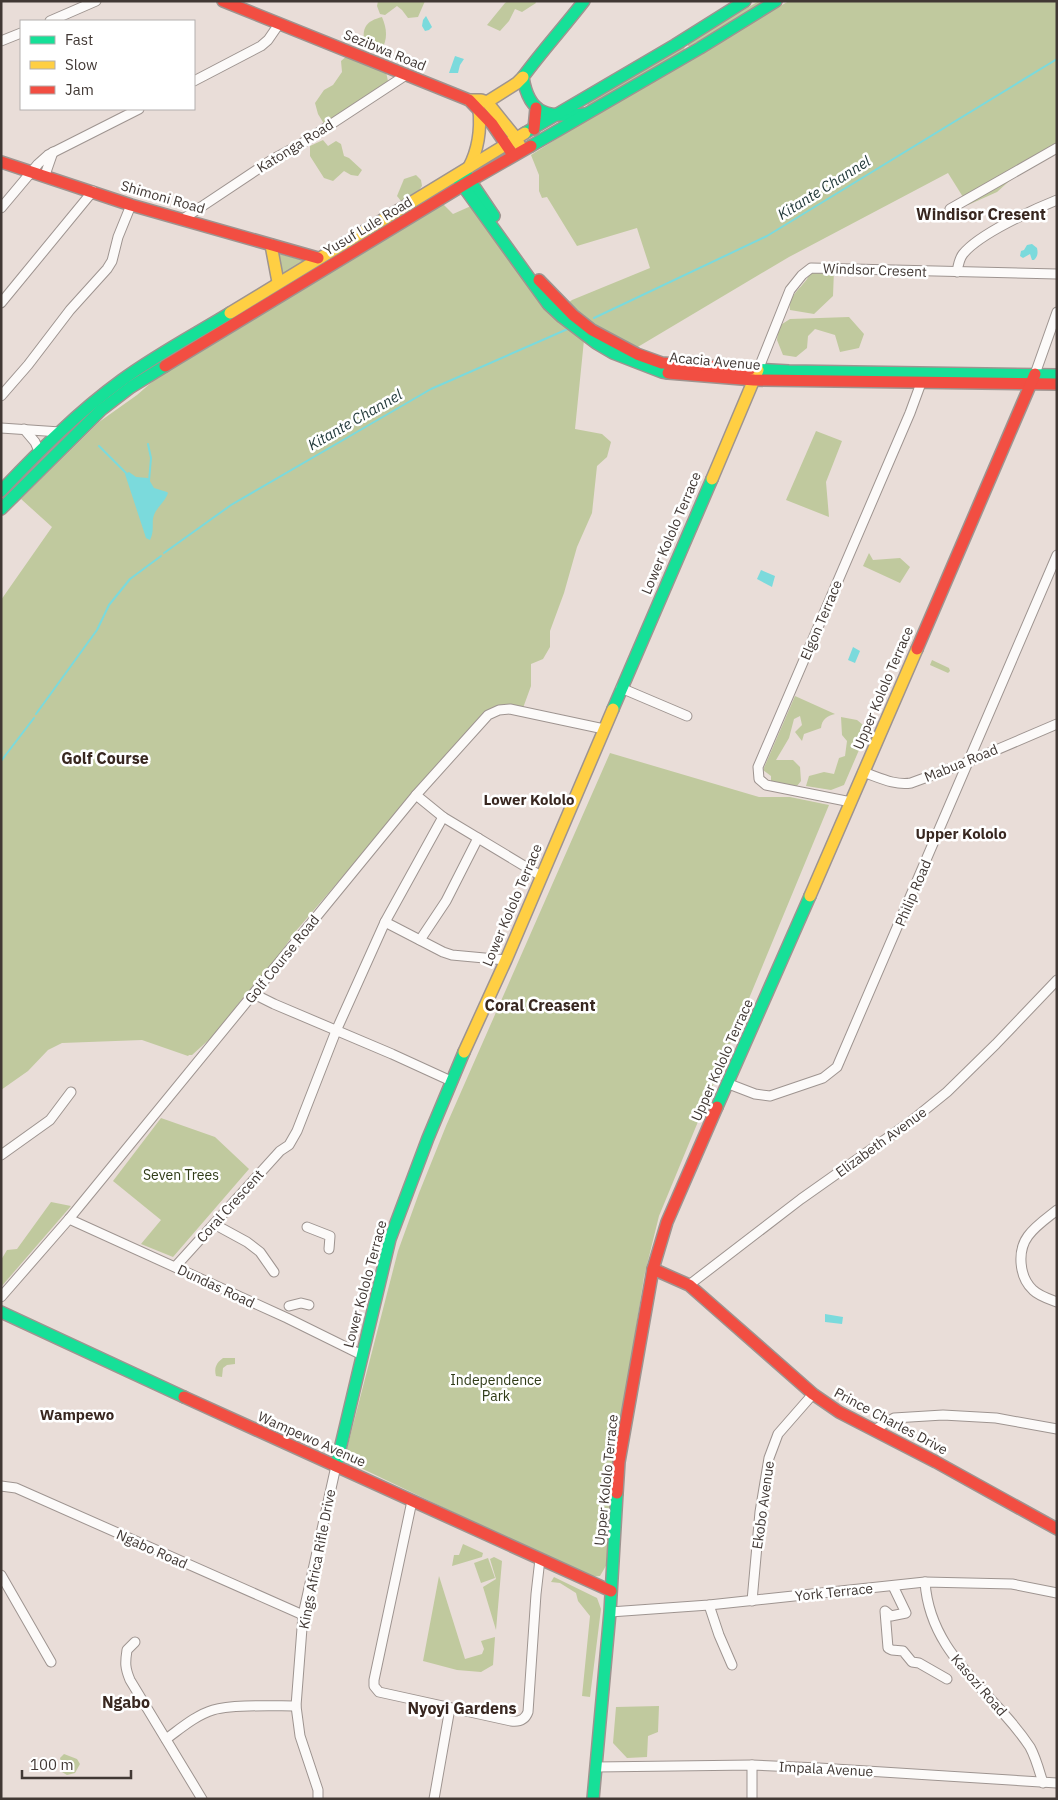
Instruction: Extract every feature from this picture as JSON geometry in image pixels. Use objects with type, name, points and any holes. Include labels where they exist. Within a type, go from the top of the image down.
[{"type":"main road","name":"Sezibwa Road","points":[[223,1],[483,105],[488,116],[511,141],[518,154]]},
{"type":"main road","points":[[463,171],[474,158],[479,144],[483,105],[523,77],[584,1]]},
{"type":"main road","name":"Yusuf Lule Road","points":[[1,510],[123,379],[278,282],[511,141],[695,33],[745,1]]},
{"type":"main road","name":"Yusuf Lule Road","points":[[1,491],[60,432],[98,405],[776,1]]},
{"type":"main road","points":[[695,33],[700,48]]},
{"type":"main road","points":[[550,44],[550,50],[531,78],[531,86],[542,105],[559,114]]},
{"type":"main road","points":[[523,77],[525,92],[536,108],[534,129]]},
{"type":"main road","points":[[536,108],[559,114],[586,114]]},
{"type":"main road","name":"Shimoni Road","points":[[1,162],[132,205],[318,258]]},
{"type":"main road","name":"Acacia Avenue","points":[[463,171],[467,184],[532,272],[573,315],[592,330],[637,354],[662,363],[756,375],[1032,379],[1057,375]]},
{"type":"main road","points":[[392,214],[399,225]]},
{"type":"main road","points":[[271,245],[278,282]]},
{"type":"main road","points":[[338,246],[346,257]]},
{"type":"main road","points":[[248,301],[255,312]]},
{"type":"main road","name":"Lower Kololo Terrace","points":[[336,1466],[390,1239],[451,1081],[506,960],[756,375]]},
{"type":"main road","name":"Acacia Avenue","points":[[1032,379],[1057,384]]},
{"type":"main road","name":"Upper Kololo Terrace","points":[[593,1799],[610,1612],[619,1462],[653,1269],[667,1222],[729,1084],[1032,379]]},
{"type":"main road","points":[[15,478],[24,486]]},
{"type":"main road","name":"Prince Charles Drive","points":[[653,1269],[689,1285],[813,1394],[839,1412],[1057,1529]]},
{"type":"main road","name":"Wampewo Avenue","points":[[1,1312],[611,1591]]},
{"type":"street","points":[[52,20],[96,1]]},
{"type":"street","points":[[195,80],[261,46],[268,40],[279,24]]},
{"type":"street","points":[[1,41],[20,33]]},
{"type":"street","name":"Katonga Road","points":[[183,219],[406,75]]},
{"type":"street","points":[[1,208],[39,173],[42,160],[53,152],[137,110]]},
{"type":"street","points":[[950,209],[1057,148]]},
{"type":"street","points":[[1,303],[93,192]]},
{"type":"street","points":[[957,272],[964,253],[983,238],[1057,200]]},
{"type":"street","points":[[1,396],[70,310],[107,269],[112,261],[118,237],[132,205]]},
{"type":"street","name":"Windsor Cresent","points":[[756,375],[790,290],[802,274],[812,268],[1057,274]]},
{"type":"street","points":[[1032,379],[1057,312]]},
{"type":"street","name":"Elgon Terrace","points":[[851,802],[766,784],[759,779],[758,767],[906,422],[921,378]]},
{"type":"street","points":[[1,428],[60,432]]},
{"type":"street","points":[[24,429],[35,442],[39,451]]},
{"type":"street","name":"Philip Road","points":[[729,1084],[755,1094],[770,1096],[823,1078],[837,1068],[1057,555]]},
{"type":"street","points":[[621,688],[688,716]]},
{"type":"street","name":"Golf Course Road","points":[[1,1297],[69,1219],[416,795],[477,725],[488,715],[499,710],[510,709],[604,729]]},
{"type":"street","name":"Mabua Road","points":[[863,772],[892,782],[908,784],[968,762],[1057,724]]},
{"type":"street","points":[[416,795],[443,816],[541,876]]},
{"type":"street","name":"Coral Crescent","points":[[175,1267],[280,1150],[292,1142],[298,1131],[336,1031],[385,922],[443,816]]},
{"type":"street","points":[[420,940],[446,900],[478,838]]},
{"type":"street","points":[[385,922],[452,955],[506,960]]},
{"type":"street","name":"Elizabeth Avenue","points":[[689,1285],[802,1199],[910,1122],[947,1092],[1057,980]]},
{"type":"street","points":[[254,994],[451,1081]]},
{"type":"street","points":[[1,1155],[50,1120],[71,1092]]},
{"type":"street","points":[[1057,1210],[1027,1236],[1023,1244],[1021,1258],[1025,1277],[1033,1290],[1057,1302]]},
{"type":"street","name":"Dundas Road","points":[[69,1219],[362,1355]]},
{"type":"street","points":[[214,1224],[247,1242],[260,1252],[274,1272]]},
{"type":"street","points":[[307,1227],[330,1236],[330,1249]]},
{"type":"street","points":[[289,1306],[301,1303],[309,1305]]},
{"type":"street","name":"Ekobo Avenue","points":[[752,1600],[760,1512],[769,1458],[778,1434],[813,1394]]},
{"type":"street","points":[[874,1430],[894,1418],[915,1416],[981,1416],[1016,1420],[1057,1430]]},
{"type":"street","points":[[888,1438],[889,1424],[894,1418]]},
{"type":"street","name":"Kings Africa Rifle Drive","points":[[318,1799],[318,1790],[300,1736],[296,1706],[303,1615],[336,1466]]},
{"type":"street","name":"Ngabo Road","points":[[1,1486],[16,1488],[303,1615]]},
{"type":"street","points":[[412,1501],[374,1680],[374,1686],[379,1692],[521,1721],[527,1716],[528,1712],[540,1559]]},
{"type":"street","points":[[1,1575],[51,1662]]},
{"type":"street","name":"York Terrace","points":[[610,1612],[709,1605],[925,1582],[1012,1584],[1057,1593]]},
{"type":"street","name":"Kasozi Road","points":[[925,1582],[929,1611],[942,1638],[956,1659],[1024,1738],[1035,1758],[1043,1782]]},
{"type":"street","points":[[894,1586],[906,1613],[891,1616],[885,1611],[888,1648],[903,1651],[912,1662],[919,1663],[947,1679]]},
{"type":"street","points":[[709,1605],[732,1666]]},
{"type":"street","points":[[655,1609],[657,1613],[667,1616]]},
{"type":"street","points":[[135,1642],[126,1650],[125,1667],[136,1692],[202,1799]]},
{"type":"street","points":[[166,1739],[200,1716],[214,1710],[241,1707],[296,1706]]},
{"type":"street","points":[[434,1799],[450,1708]]},
{"type":"street","points":[[752,1765],[752,1799]]},
{"type":"street","name":"Impala Avenue","points":[[596,1767],[752,1765],[1043,1782],[1056,1786]]},
{"type":"green space","points":[[378,1],[425,1],[418,17],[408,18],[397,6],[385,15],[380,14],[377,6]]},
{"type":"green space","points":[[508,1],[535,1],[536,3],[522,12],[515,9],[509,21],[500,31],[487,25],[505,3]]},
{"type":"green space","points":[[759,1],[766,1],[688,46],[688,42]]},
{"type":"green space","points":[[789,1],[1057,1],[1057,152],[1016,175],[997,192],[968,205],[948,173],[789,257],[631,351],[564,306],[572,300],[650,268],[637,228],[577,246],[547,197],[542,198],[539,191],[539,175],[531,155],[658,75]]},
{"type":"green space","points":[[382,17],[386,34],[381,51],[365,44],[364,29],[372,21]]},
{"type":"green space","points":[[685,46],[684,50],[590,107],[587,104],[590,101]]},
{"type":"green space","points":[[348,55],[386,72],[388,81],[381,90],[326,127],[318,114],[315,103],[324,90],[333,85],[342,72],[341,61]]},
{"type":"green space","points":[[323,140],[328,146],[336,141],[341,144],[344,156],[362,170],[358,176],[344,171],[333,181],[324,178],[310,156],[310,146]]},
{"type":"green space","points":[[416,175],[421,180],[422,186],[414,197],[401,201],[397,196],[404,179]]},
{"type":"green space","points":[[442,203],[453,214],[471,206],[500,248],[565,325],[584,340],[575,429],[602,434],[611,442],[607,457],[597,466],[592,513],[577,547],[564,593],[550,631],[550,647],[543,659],[531,664],[531,686],[523,708],[495,707],[485,711],[295,932],[277,958],[238,1004],[222,1028],[192,1055],[188,1056],[142,1040],[62,1043],[48,1050],[28,1071],[1,1090],[1,600],[52,527],[21,499],[99,422],[137,395],[160,375]]},
{"type":"green space","points":[[276,253],[305,261],[283,277]]},
{"type":"green space","points":[[834,270],[833,296],[814,314],[790,310],[790,304],[794,295],[810,273]]},
{"type":"green space","points":[[849,317],[864,334],[859,348],[840,352],[835,335],[815,329],[808,336],[807,348],[796,357],[783,355],[777,340],[779,326],[790,319]]},
{"type":"green space","points":[[816,431],[842,441],[826,482],[829,517],[786,500]]},
{"type":"green space","points":[[869,553],[873,560],[900,558],[910,567],[900,583],[863,566]]},
{"type":"green space","points":[[932,660],[949,668],[950,671],[948,673],[930,665]]},
{"type":"green space","points":[[795,696],[835,714],[825,718],[821,728],[804,734],[802,741],[795,732],[802,725],[800,716],[794,719],[789,738],[776,760],[793,760],[800,767],[801,781],[797,786],[771,785],[771,776],[763,770]]},
{"type":"green space","points":[[841,717],[857,720],[868,729],[844,785],[831,790],[806,786],[809,776],[824,772],[834,774],[839,758],[845,756],[847,741],[842,735]]},
{"type":"green space","name":"Independence Park","points":[[610,753],[759,797],[790,797],[829,805],[659,1216],[644,1277],[616,1456],[607,1564],[600,1576],[589,1577],[344,1460],[398,1251],[419,1193],[446,1126]]},
{"type":"green space","name":"Seven Trees","points":[[161,1118],[215,1137],[249,1169],[173,1257],[141,1244],[161,1220],[113,1181]]},
{"type":"green space","points":[[51,1202],[71,1206],[1,1287],[1,1260],[7,1250],[17,1249]]},
{"type":"green space","points":[[223,1358],[235,1358],[235,1364],[227,1365],[223,1368],[222,1377],[216,1376],[216,1366]]},
{"type":"green space","points":[[463,1544],[483,1553],[482,1557],[452,1566],[454,1555],[459,1555]]},
{"type":"green space","points":[[494,1557],[502,1561],[496,1630],[483,1587],[496,1579],[490,1559]]},
{"type":"green space","points":[[488,1558],[495,1578],[481,1583],[474,1563]]},
{"type":"green space","points":[[439,1576],[465,1659],[482,1654],[484,1649],[481,1641],[495,1637],[493,1665],[481,1672],[457,1670],[423,1661]]},
{"type":"green space","points":[[554,1577],[597,1598],[601,1609],[590,1697],[582,1696],[590,1616],[578,1601],[576,1593],[560,1583],[551,1582]]},
{"type":"green space","points":[[659,1706],[658,1732],[648,1736],[647,1757],[627,1758],[613,1743],[616,1707]]},
{"type":"green space","points":[[64,1754],[77,1759],[80,1764],[75,1773],[67,1775],[62,1772],[63,1768],[60,1758]]},
{"type":"water","points":[[426,16],[432,27],[425,31],[422,26]]},
{"type":"water","points":[[455,56],[464,59],[458,73],[449,73]]},
{"type":"water","points":[[1032,244],[1037,248],[1038,253],[1034,260],[1032,260],[1030,254],[1023,258],[1020,256],[1021,251],[1027,245]]},
{"type":"water","points":[[129,472],[136,477],[148,478],[154,488],[168,493],[154,515],[150,540],[146,538],[125,474]]},
{"type":"water","points":[[761,570],[775,576],[772,587],[757,579]]},
{"type":"water","points":[[853,647],[860,651],[855,663],[848,660]]},
{"type":"water","points":[[825,1314],[843,1317],[842,1324],[825,1322]]},
{"type":"waterway","name":"Kitante Channel","points":[[594,318],[767,236],[1057,59]]},
{"type":"waterway","name":"Kitante Channel","points":[[164,553],[231,505],[431,389],[570,328]]},
{"type":"waterway","points":[[148,444],[151,458],[149,481]]},
{"type":"waterway","points":[[99,446],[126,473]]},
{"type":"waterway","name":"Kitante Channel","points":[[36,714],[97,630],[109,605],[130,579],[161,556]]},
{"type":"waterway","name":"Kitante Channel","points":[[1,761],[34,718]]},
{"type":"traffic: fast","points":[[584,1],[523,77],[530,100],[543,112],[561,115],[585,114]]},
{"type":"traffic: fast","points":[[525,133],[675,45],[745,1]]},
{"type":"traffic: fast","points":[[531,146],[700,48],[776,1]]},
{"type":"traffic: fast","points":[[465,173],[494,216]]},
{"type":"traffic: fast","points":[[458,179],[548,304],[562,317],[596,343],[613,353],[668,373]]},
{"type":"traffic: fast","points":[[1,491],[59,432],[106,392],[148,362],[230,313]]},
{"type":"traffic: fast","points":[[1,509],[101,410],[131,387],[165,366]]},
{"type":"traffic: fast","points":[[750,369],[1057,375]]},
{"type":"traffic: fast","points":[[613,709],[712,479]]},
{"type":"traffic: fast","points":[[717,1107],[810,896]]},
{"type":"traffic: fast","points":[[336,1466],[390,1239],[428,1138],[464,1052]]},
{"type":"traffic: fast","points":[[1,1312],[184,1397]]},
{"type":"traffic: fast","points":[[593,1799],[610,1612],[617,1493]]},
{"type":"traffic: slow","points":[[487,102],[517,83],[523,77]]},
{"type":"traffic: slow","points":[[469,100],[487,102],[516,138],[520,146]]},
{"type":"traffic: slow","points":[[469,167],[478,139],[479,109]]},
{"type":"traffic: slow","points":[[230,313],[525,133]]},
{"type":"traffic: slow","points":[[271,245],[278,282]]},
{"type":"traffic: slow","points":[[712,479],[758,370]]},
{"type":"traffic: slow","points":[[810,896],[917,649]]},
{"type":"traffic: slow","points":[[464,1052],[506,960],[613,709]]},
{"type":"traffic: jam","points":[[223,1],[469,100],[492,124],[511,152]]},
{"type":"traffic: jam","points":[[534,129],[536,108]]},
{"type":"traffic: jam","points":[[165,366],[531,146]]},
{"type":"traffic: jam","points":[[1,162],[131,205],[318,258]]},
{"type":"traffic: jam","points":[[539,280],[573,315],[592,330],[637,354],[662,363],[750,369]]},
{"type":"traffic: jam","points":[[668,373],[754,380],[1057,384]]},
{"type":"traffic: jam","points":[[917,649],[1035,374]]},
{"type":"traffic: jam","points":[[617,1493],[619,1462],[653,1269],[667,1222],[717,1107]]},
{"type":"traffic: jam","points":[[653,1269],[689,1285],[813,1394],[839,1412],[936,1462],[1057,1529]]},
{"type":"traffic: jam","points":[[184,1397],[611,1591]]},
{"type":"district","name":"Windisor Cresent","points":[[981,214]]},
{"type":"district","name":"Golf Course","points":[[105,758]]},
{"type":"district","name":"Lower Kololo","points":[[529,800]]},
{"type":"district","name":"Upper Kololo","points":[[961,834]]},
{"type":"district","name":"Coral Creasent","points":[[540,1005]]},
{"type":"district","name":"Wampewo","points":[[77,1415]]},
{"type":"district","name":"Ngabo","points":[[126,1702]]},
{"type":"district","name":"Nyoyi Gardens","points":[[462,1708]]}]
